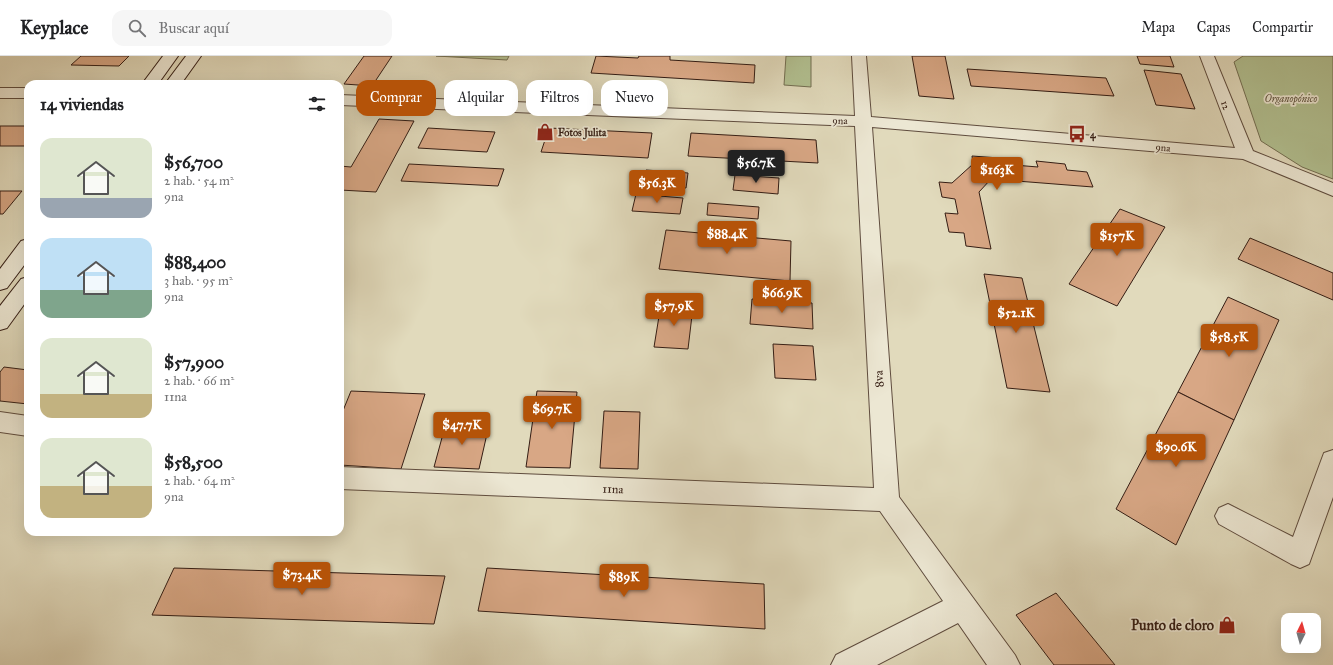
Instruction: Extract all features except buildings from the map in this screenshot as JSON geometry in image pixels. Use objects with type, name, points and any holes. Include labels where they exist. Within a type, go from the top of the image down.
[{"type":"street","points":[[153,80],[171,56]]},
{"type":"street","points":[[176,80],[194,56]]},
{"type":"street","name":"8va","points":[[859,56],[887,500]]},
{"type":"street","name":"12","points":[[1207,56],[1246,154]]},
{"type":"street","points":[[0,93],[24,93]]},
{"type":"street","name":"9na","points":[[344,100],[864,121],[1246,154],[1333,190]]},
{"type":"street","points":[[0,283],[24,251]]},
{"type":"street","points":[[0,322],[24,289]]},
{"type":"street","points":[[0,422],[24,425]]},
{"type":"street","points":[[1228,516],[1300,555],[1333,461]]},
{"type":"street","name":"11na","points":[[344,478],[887,500]]},
{"type":"street","points":[[887,500],[1005,665]]},
{"type":"street","points":[[846,665],[963,606]]},
{"type":"green space","points":[[436,56],[509,56],[507,60]]},
{"type":"green space","points":[[786,56],[811,56],[811,87],[784,85]]},
{"type":"green space","name":"Organopónico","points":[[1243,56],[1333,56],[1333,179],[1302,167],[1261,141],[1234,62]]},
{"type":"place","name":"Fotos Julita","points":[[545,132]]},
{"type":"place","name":"4","points":[[1077,134]]},
{"type":"place","name":"Punto de cloro","points":[[1227,625]]}]
